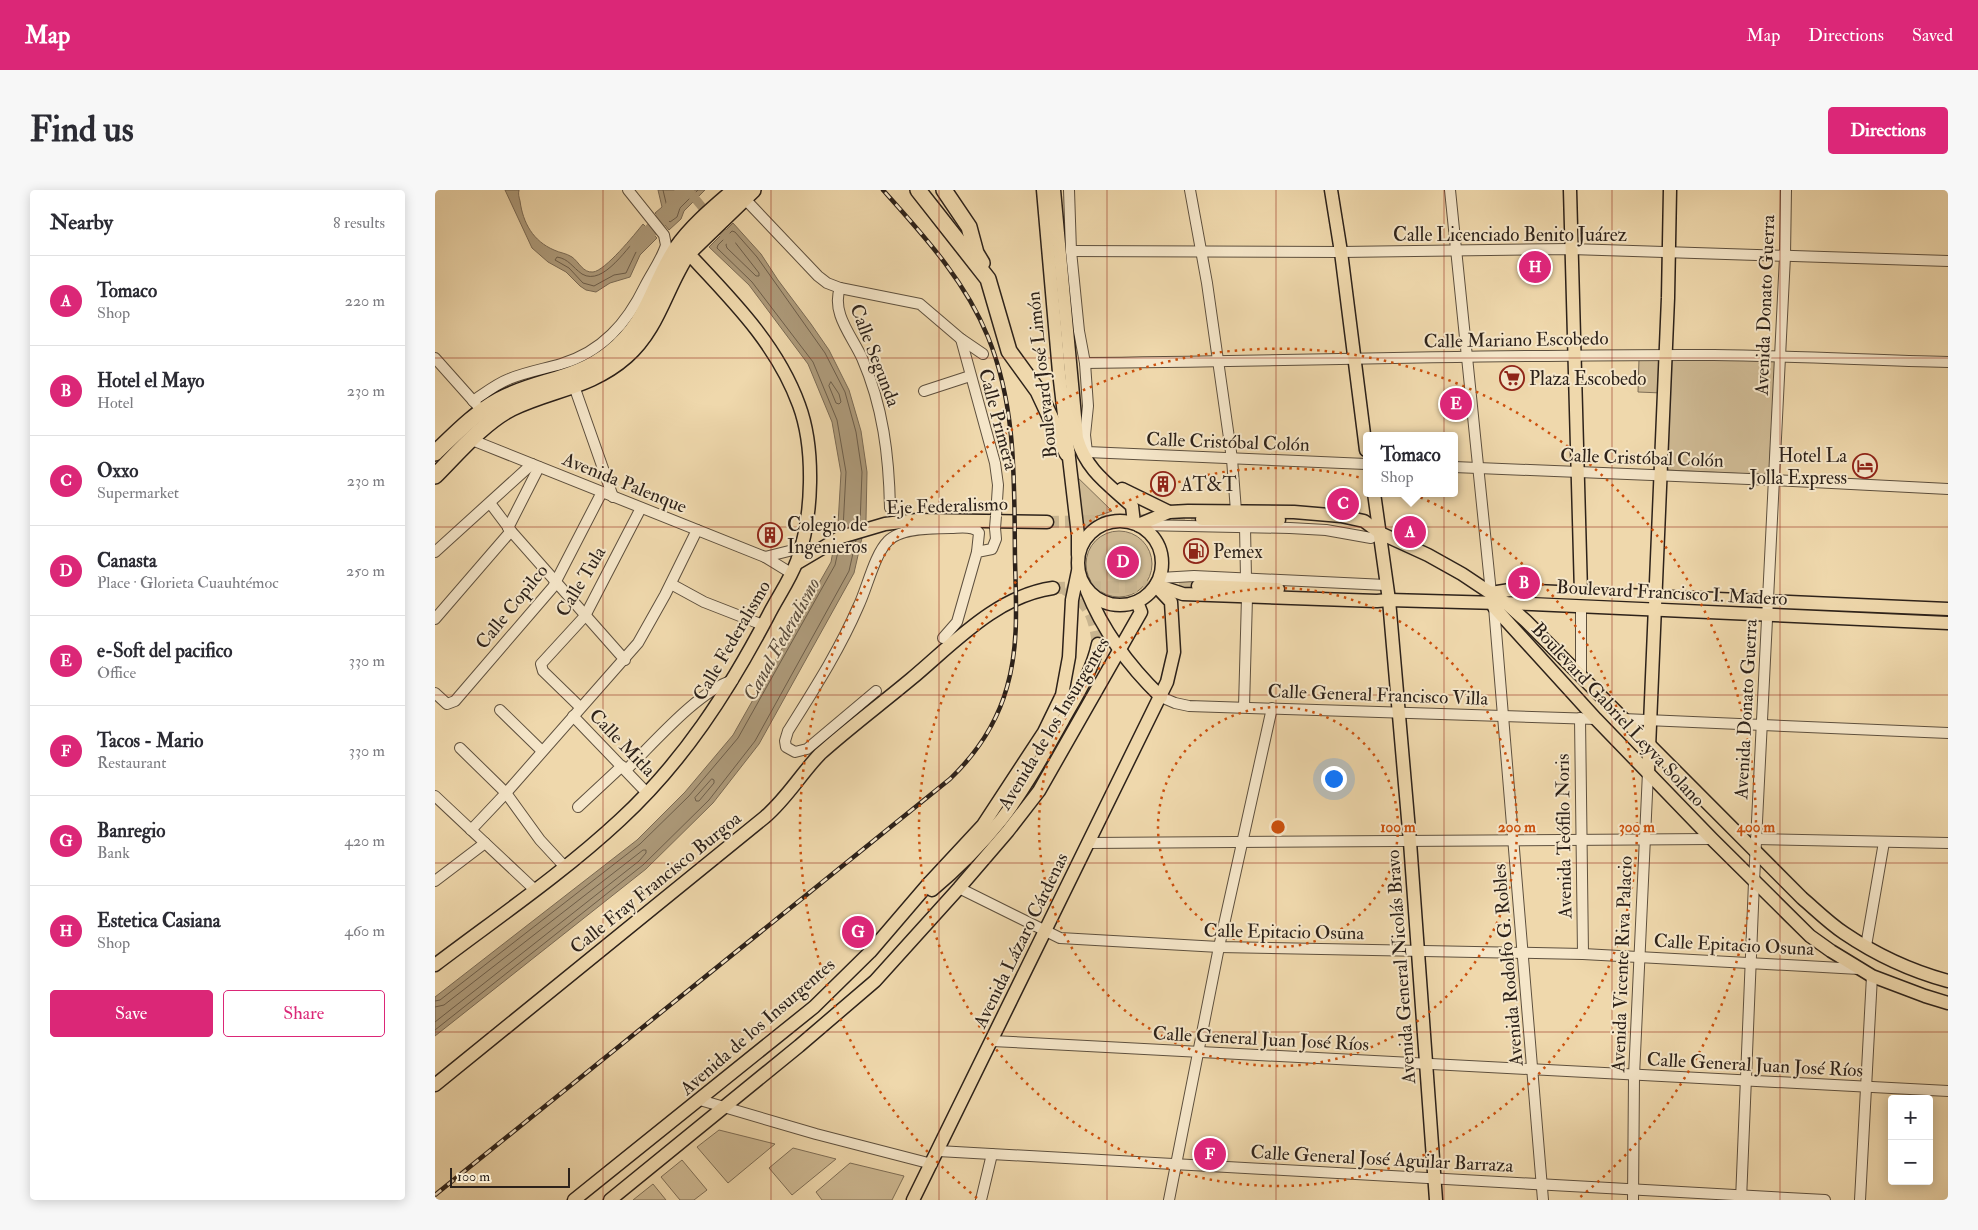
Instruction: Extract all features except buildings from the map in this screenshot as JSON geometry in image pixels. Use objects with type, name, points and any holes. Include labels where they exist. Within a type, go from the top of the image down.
[{"type":"highway","points":[[943,190],[955,204],[972,234],[978,256],[988,279],[1009,351],[1038,391],[1067,453]]},
{"type":"highway","points":[[955,204],[956,197],[962,190]]},
{"type":"highway","points":[[923,192],[978,256]]},
{"type":"highway","points":[[923,192],[988,279]]},
{"type":"highway","points":[[435,453],[477,406],[500,400],[521,390],[573,374],[589,367],[610,353],[628,336],[643,317],[669,262],[727,205],[744,193]]},
{"type":"highway","points":[[435,476],[497,417],[511,409],[574,386],[610,368],[638,344],[661,310],[681,264],[697,234]]},
{"type":"main road","name":"Boulevard José Limón","points":[[1043,190],[1067,453],[1079,535],[1078,555]]},
{"type":"main road","name":"Boulevard José Limón","points":[[1054,190],[1077,438],[1084,458],[1091,468],[1132,506],[1136,524]]},
{"type":"main road","points":[[1331,190],[1341,252],[1364,432]]},
{"type":"main road","points":[[1570,190],[1581,593]]},
{"type":"main road","name":"Avenida Vicente Riva Palacio","points":[[1648,772],[1666,355],[1670,190]]},
{"type":"main road","name":"Calle Federalismo","points":[[435,965],[565,867],[647,793],[696,736],[733,680],[799,560],[809,497],[810,475],[805,426],[799,406],[790,384],[763,337],[688,253]]},
{"type":"main road","points":[[1066,326],[1075,354],[1079,402],[1085,435]]},
{"type":"main road","points":[[1103,479],[1169,512]]},
{"type":"main road","name":"Avenida General Nicolás Bravo","points":[[1375,497],[1389,600],[1410,842],[1436,1200]]},
{"type":"main road","name":"Boulevard Gabriel Leyva Solano","points":[[1136,524],[1169,512],[1294,512],[1341,516],[1364,521],[1381,534],[1428,555],[1462,574],[1493,601],[1596,719],[1754,882],[1810,936],[1872,976],[1948,1003]]},
{"type":"main road","points":[[1194,519],[1329,522],[1381,534]]},
{"type":"main road","name":"Eje Federalismo","points":[[799,560],[841,537],[885,524],[917,520],[1047,522]]},
{"type":"main road","points":[[1086,589],[1097,599],[1110,604],[1124,605],[1137,602],[1148,595],[1157,583],[1162,567],[1162,555],[1158,544],[1151,534],[1136,524],[1122,521],[1110,522],[1099,526],[1089,534],[1082,544],[1078,555],[1078,572],[1099,618],[1144,680],[1161,697]]},
{"type":"main road","name":"Avenida de los Insurgentes","points":[[574,1200],[815,1006],[870,952],[983,826],[1045,732],[1062,694],[1069,657],[1072,600],[1078,572]]},
{"type":"main road","name":"Boulevard Francisco I. Madero","points":[[1157,583],[1183,594],[1247,597],[1493,601],[1510,590],[1948,609]]},
{"type":"main road","name":"Avenida Lázaro Cárdenas","points":[[913,1200],[1161,697],[1172,662],[1173,636],[1171,602],[1157,583]]},
{"type":"main road","points":[[1198,586],[1376,594],[1389,600]]},
{"type":"main road","name":"Calle Fray Francisco Burgoa","points":[[435,1085],[765,817],[785,799],[820,754],[975,625],[1004,605],[1030,593],[1053,588]]},
{"type":"main road","name":"Boulevard Gabriel Leyva Solano","points":[[1493,601],[1507,604],[1623,719],[1756,844],[1802,898],[1843,932],[1865,946],[1903,965],[1948,982]]},
{"type":"main road","name":"Avenida de los Insurgentes","points":[[610,1200],[799,1046],[875,981],[959,888],[1008,832],[1039,791],[1141,612],[1137,602]]},
{"type":"main road","name":"Boulevard Francisco I. Madero","points":[[1507,604],[1948,623]]},
{"type":"main road","points":[[895,923],[950,875],[1002,819],[1028,780],[1085,680],[1094,661],[1098,644]]},
{"type":"street","points":[[435,358],[477,406],[497,384],[510,378],[576,359],[594,350],[607,340],[617,331],[635,306],[666,245],[664,235],[628,190]]},
{"type":"street","name":"Boulevard José Limón","points":[[1069,190],[1071,251],[1079,331],[1085,363],[1088,406],[1085,435],[1087,452]]},
{"type":"street","points":[[1190,190],[1202,253],[1232,459],[1236,511]]},
{"type":"street","name":"Avenida Rodolfo G. Robles","points":[[1450,190],[1504,715],[1543,1200]]},
{"type":"street","name":"Avenida Donato Guerra","points":[[1741,1198],[1761,725],[1785,256],[1786,190]]},
{"type":"street","name":"Calle Segunda","points":[[744,193],[818,276],[827,283],[840,288],[837,302],[839,312],[862,358],[883,421],[889,468],[890,508]]},
{"type":"street","name":"Calle Licenciado Benito Juárez","points":[[1071,251],[1202,253],[1571,249],[1948,261]]},
{"type":"street","points":[[840,288],[920,304],[961,339],[983,354]]},
{"type":"street","name":"Calle Primera","points":[[961,339],[995,463],[998,485],[995,539],[992,548],[977,552]]},
{"type":"street","name":"Calle Mariano Escobedo","points":[[1085,363],[1575,355],[1779,357],[1948,362]]},
{"type":"street","points":[[924,391],[970,376]]},
{"type":"street","points":[[574,386],[613,497]]},
{"type":"street","name":"Avenida Palenque","points":[[472,440],[765,557],[799,560]]},
{"type":"street","name":"Calle Cristóbal Colón","points":[[1087,452],[1363,464]]},
{"type":"street","points":[[435,552],[535,466]]},
{"type":"street","points":[[435,619],[509,529],[535,466]]},
{"type":"street","name":"Calle Cristóbal Colón","points":[[1458,467],[1948,489]]},
{"type":"street","name":"Calle Copilco","points":[[435,693],[447,704],[455,701],[541,602],[556,582],[602,492]]},
{"type":"street","points":[[490,503],[509,529],[625,660]]},
{"type":"street","name":"Calle Tula","points":[[580,707],[540,666],[542,661],[585,616],[641,508]]},
{"type":"street","name":"Boulevard Gabriel Leyva Solano","points":[[1136,524],[1326,530],[1371,538],[1381,534]]},
{"type":"street","points":[[1245,527],[1246,578]]},
{"type":"street","points":[[876,691],[807,749],[795,752],[786,747],[785,741],[788,731],[840,645],[883,547],[894,536],[903,533],[937,528],[970,528],[977,530],[979,533],[977,552],[957,622],[943,638]]},
{"type":"street","points":[[471,830],[506,793],[580,707],[625,660],[638,643],[671,584],[697,530]]},
{"type":"street","points":[[765,557],[799,560]]},
{"type":"street","points":[[1157,583],[1194,576],[1386,585]]},
{"type":"street","points":[[671,584],[704,602],[763,625]]},
{"type":"street","points":[[1244,707],[1247,597]]},
{"type":"street","points":[[1581,606],[1581,676]]},
{"type":"street","points":[[577,808],[698,701],[722,684],[733,680]]},
{"type":"street","name":"Calle General Francisco Villa","points":[[1161,697],[1189,706],[1596,719]]},
{"type":"street","points":[[1169,1200],[1219,948],[1272,708]]},
{"type":"street","points":[[500,710],[542,751]]},
{"type":"street","name":"Calle Mitla","points":[[573,716],[647,793]]},
{"type":"street","name":"Avenida Teófilo Noris","points":[[1580,718],[1583,954]]},
{"type":"street","points":[[1623,719],[1948,732]]},
{"type":"street","points":[[459,748],[506,793],[541,840],[565,867]]},
{"type":"street","name":"Avenida Vicente Riva Palacio","points":[[1633,1200],[1634,1076],[1648,772]]},
{"type":"street","points":[[437,803],[471,830],[534,889]]},
{"type":"street","points":[[1089,843],[1645,841],[1712,839]]},
{"type":"street","points":[[1865,946],[1884,842]]},
{"type":"street","points":[[1756,844],[1948,843]]},
{"type":"street","points":[[435,881],[485,844]]},
{"type":"street","name":"Calle Epitacio Osuna","points":[[959,888],[1060,938],[1219,948],[1524,952],[1639,956],[1859,969]]},
{"type":"street","points":[[1860,1200],[1872,976]]},
{"type":"street","name":"Calle General Juan José Ríos","points":[[992,1041],[1948,1092]]},
{"type":"street","points":[[700,1100],[722,1108],[932,1164]]},
{"type":"street","name":"Calle General José Aguilar Barraza","points":[[938,1151],[1633,1189],[1741,1198],[1825,1200]]},
{"type":"street","points":[[981,1200],[992,1154]]},
{"type":"shaded area","points":[[1639,359],[1659,359],[1662,393],[1638,392]]},
{"type":"shaded area","points":[[1668,359],[1775,361],[1769,475],[1667,470]]},
{"type":"shaded area","points":[[1072,472],[1112,511],[1095,517],[1081,530]]},
{"type":"shaded area","points":[[1112,531],[1126,531],[1138,536],[1147,545],[1152,557],[1150,577],[1143,588],[1126,597],[1112,597],[1100,592],[1091,583],[1086,571],[1086,557],[1091,545],[1100,536]]},
{"type":"shaded area","points":[[719,1130],[775,1144],[728,1183],[697,1147]]},
{"type":"shaded area","points":[[793,1148],[836,1159],[792,1195],[769,1168]]},
{"type":"shaded area","points":[[682,1160],[707,1190],[694,1200],[680,1200],[661,1177]]},
{"type":"shaded area","points":[[850,1163],[904,1176],[892,1200],[822,1200],[816,1192]]},
{"type":"shaded area","points":[[653,1184],[666,1200],[633,1200]]},
{"type":"water","points":[[505,190],[519,190],[524,217],[530,230],[540,242],[572,257],[586,271],[593,272],[605,265],[643,224],[657,238],[640,255],[630,277],[610,283],[596,292],[586,290],[566,272],[548,262],[532,248]]},
{"type":"water","points":[[658,190],[705,190],[684,211],[681,219],[669,230],[655,213],[662,207]]},
{"type":"water","points":[[733,223],[761,254],[811,324],[829,350],[849,390],[861,431],[867,472],[866,520],[854,573],[759,744],[713,803],[646,869],[435,1036],[435,997],[637,840],[685,792],[733,735],[831,562],[838,524],[841,473],[832,422],[808,364],[749,285],[709,247]]},
{"type":"waterway","points":[[637,245],[670,210],[683,190]]},
{"type":"waterway","name":"Canal Federalismo","points":[[688,190],[731,242]]},
{"type":"tunnel","points":[[1047,522],[1194,519]]},
{"type":"tunnel","points":[[1053,588],[1198,586]]},
{"type":"tunnel","points":[[1065,589],[1080,600],[1089,612],[1095,626],[1098,644]]},
{"type":"railway","points":[[435,1195],[950,779],[969,759],[985,737],[998,713],[1011,671],[1016,624],[1014,475],[1009,419],[1004,391],[988,337],[968,296],[942,259],[883,190]]},
{"type":"place","name":"Estetica Casiana","points":[[1535,267]]},
{"type":"place","name":"Plaza Escobedo","points":[[1512,378]]},
{"type":"place","name":"e-Soft del pacifico","points":[[1456,404]]},
{"type":"place","name":"Hotel La Jolla Express","points":[[1865,466]]},
{"type":"place","name":"AT&T","points":[[1163,484]]},
{"type":"place","name":"Oxxo","points":[[1343,504]]},
{"type":"place","name":"Tomaco","points":[[1410,532]]},
{"type":"place","name":"Colegio de Ingenieros","points":[[770,535]]},
{"type":"place","name":"Pemex","points":[[1196,551]]},
{"type":"place","name":"Canasta","points":[[1123,562]]},
{"type":"place","name":"Hotel el Mayo","points":[[1524,583]]},
{"type":"place","name":"Banregio","points":[[858,932]]},
{"type":"place","name":"Tacos - Mario","points":[[1210,1154]]}]
